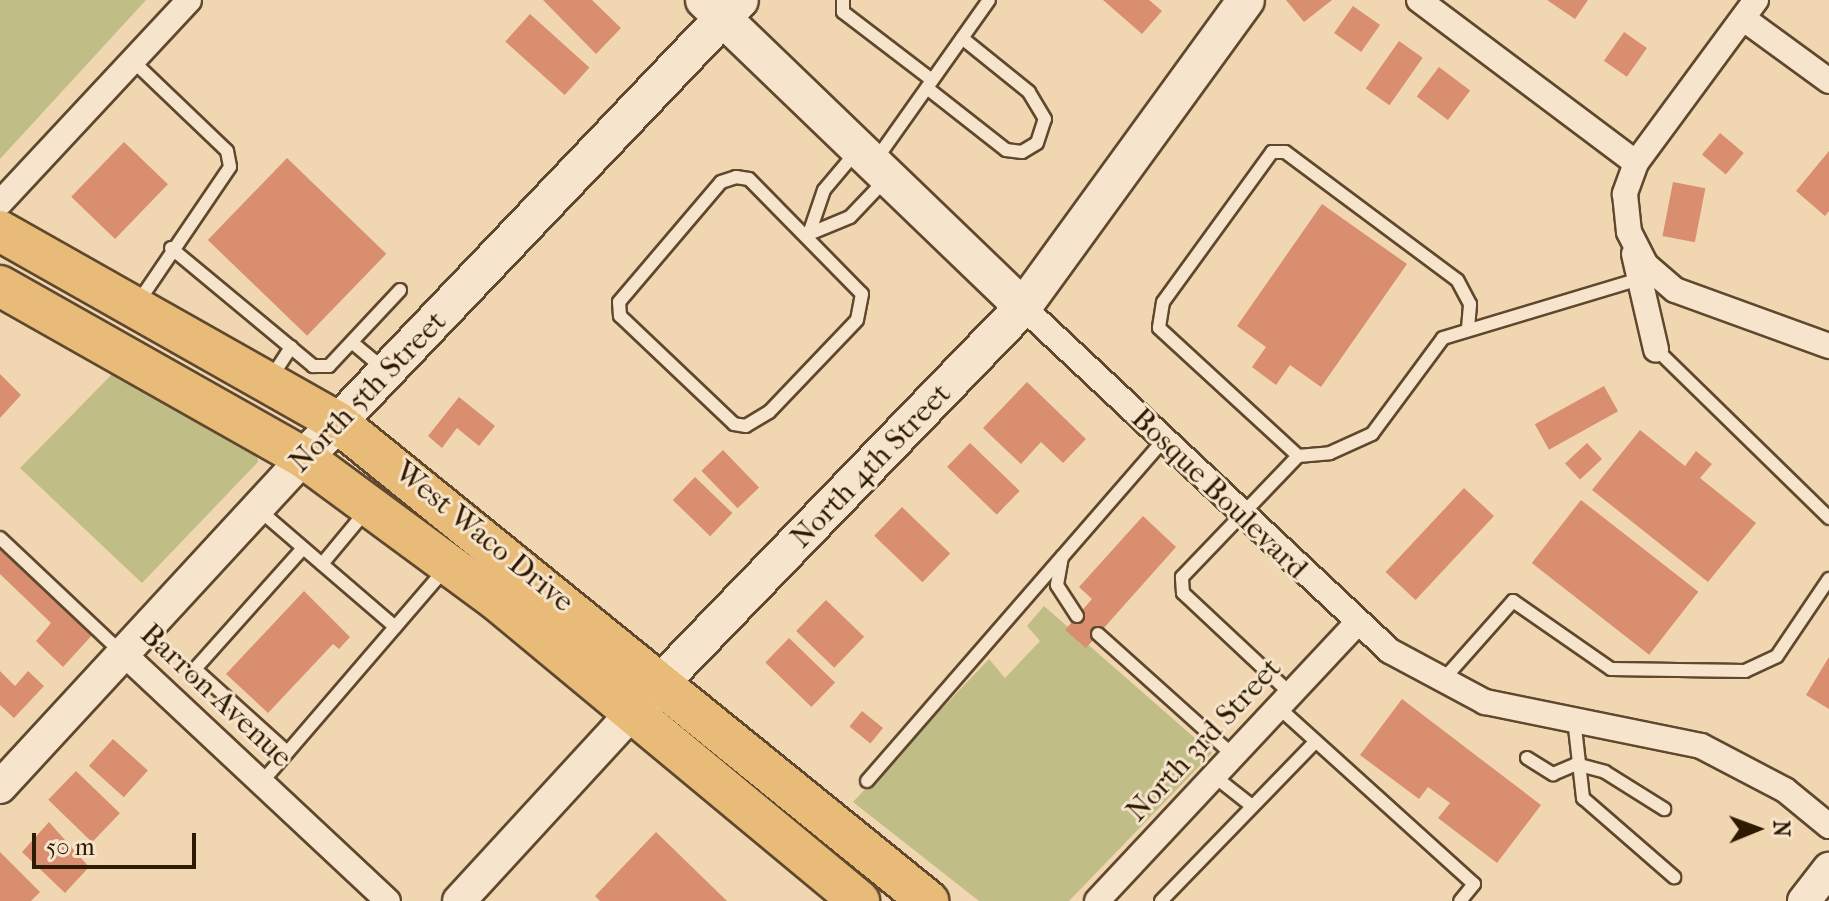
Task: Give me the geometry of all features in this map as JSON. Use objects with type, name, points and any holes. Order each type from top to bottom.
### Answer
[{"type":"main road","name":"North 4th Street","points":[[632,713],[1023,307],[1246,0]]},
{"type":"main road","name":"Bosque Boulevard","points":[[723,7],[873,164],[1023,307]]},
{"type":"main road","name":"North 5th Street","points":[[304,458],[723,7]]},
{"type":"main road","name":"West Waco Drive","points":[[0,231],[136,305],[337,422],[928,901]]},
{"type":"main road","name":"West Waco Drive","points":[[0,286],[304,458],[449,564],[859,901]]},
{"type":"street","points":[[0,203],[135,63],[189,0]]},
{"type":"street","points":[[1419,0],[1636,163]]},
{"type":"street","points":[[1656,349],[1629,232],[1625,194],[1636,163],[1750,10],[1829,81]]},
{"type":"street","points":[[1629,232],[1646,265],[1675,290],[1829,346]]},
{"type":"street","name":"Bosque Boulevard","points":[[1023,307],[1357,623],[1440,683],[1515,710],[1701,746],[1785,790],[1829,826]]},
{"type":"street","name":"North 5th Street","points":[[0,787],[304,458]]},
{"type":"street","name":"North 3rd Street","points":[[1109,897],[1233,755],[1357,623]]},
{"type":"street","name":"Barron Avenue","points":[[125,655],[388,901]]},
{"type":"street","name":"North 4th Street","points":[[459,901],[632,713]]},
{"type":"street","points":[[1804,901],[1829,869]]},
{"type":"lane","points":[[843,0],[843,12],[1006,150],[1022,152],[1037,143],[1045,119],[1029,92],[962,38]]},
{"type":"lane","points":[[809,234],[850,217],[873,164],[989,0]]},
{"type":"lane","points":[[135,63],[227,151],[230,167],[171,248],[136,305]]},
{"type":"lane","points":[[1298,456],[1159,328],[1163,302],[1272,152],[1285,152],[1457,280],[1470,304],[1468,328]]},
{"type":"lane","points":[[809,234],[824,190],[873,164]]},
{"type":"lane","points":[[749,179],[809,234],[856,281],[862,306],[757,422],[734,424],[620,316],[622,292],[721,182],[749,179]]},
{"type":"lane","points":[[171,248],[313,366],[329,366],[354,344],[400,290]]},
{"type":"lane","points":[[1460,901],[1474,884],[1313,744],[1285,701],[1183,593],[1182,577],[1298,456],[1330,453],[1372,434],[1443,338],[1468,328],[1530,317],[1640,279]]},
{"type":"lane","points":[[354,344],[387,371]]},
{"type":"lane","points":[[268,382],[291,347]]},
{"type":"lane","points":[[1656,349],[1829,518]]},
{"type":"lane","points":[[867,781],[1163,441]]},
{"type":"lane","points":[[322,564],[370,506]]},
{"type":"lane","points":[[258,509],[395,627]]},
{"type":"lane","name":"Barron Avenue","points":[[0,538],[125,655]]},
{"type":"lane","points":[[287,752],[195,669],[303,548]]},
{"type":"lane","points":[[1062,557],[1057,585],[1077,616]]},
{"type":"lane","points":[[261,783],[449,564]]},
{"type":"lane","points":[[1440,683],[1513,601],[1611,669],[1745,671],[1777,656],[1829,579]]},
{"type":"lane","points":[[1098,634],[1233,755]]},
{"type":"lane","points":[[1574,719],[1576,764],[1583,798],[1674,877]]},
{"type":"lane","points":[[1161,901],[1313,744]]},
{"type":"lane","points":[[1527,758],[1553,774],[1576,764],[1605,772],[1664,809]]},
{"type":"lane","points":[[1214,776],[1252,806]]},
{"type":"shaded area","points":[[0,0],[146,0],[0,159]]},
{"type":"shaded area","points":[[120,366],[256,447],[258,462],[142,583],[20,468]]},
{"type":"shaded area","points":[[1044,606],[1212,753],[1069,901],[979,901],[853,802],[989,659],[1005,678],[1040,641],[1027,626]]},
{"type":"building","points":[[543,0],[592,0],[621,28],[596,54]]},
{"type":"building","points":[[1103,0],[1149,0],[1162,11],[1142,34]]},
{"type":"building","points":[[1286,0],[1332,0],[1304,22]]},
{"type":"building","points":[[1547,0],[1588,0],[1575,19]]},
{"type":"building","points":[[1353,6],[1380,25],[1361,52],[1334,33]]},
{"type":"building","points":[[530,14],[589,68],[565,95],[505,41]]},
{"type":"building","points":[[1624,32],[1647,48],[1627,77],[1604,61]]},
{"type":"building","points":[[1399,41],[1423,58],[1389,105],[1366,89]]},
{"type":"building","points":[[1439,67],[1470,90],[1448,120],[1417,97]]},
{"type":"building","points":[[1720,133],[1744,153],[1726,174],[1702,154]]},
{"type":"building","points":[[124,142],[168,184],[115,239],[71,197]]},
{"type":"building","points":[[1829,151],[1829,211],[1825,216],[1796,191]]},
{"type":"building","points":[[287,158],[386,254],[307,336],[208,240]]},
{"type":"building","points":[[1673,182],[1705,188],[1695,242],[1663,236]]},
{"type":"building","points":[[1322,204],[1407,264],[1321,387],[1290,365],[1276,385],[1252,367],[1266,347],[1237,326]]},
{"type":"building","points":[[0,374],[21,395],[0,418]]},
{"type":"building","points":[[1027,382],[1086,439],[1063,463],[1041,442],[1021,464],[983,428]]},
{"type":"building","points":[[1604,386],[1618,411],[1549,450],[1535,424]]},
{"type":"building","points":[[459,397],[495,426],[479,446],[457,428],[442,448],[428,436]]},
{"type":"building","points":[[1640,430],[1685,466],[1696,451],[1712,464],[1700,478],[1756,523],[1708,582],[1592,490]]},
{"type":"building","points":[[970,443],[1020,491],[997,515],[947,467]]},
{"type":"building","points":[[1587,443],[1602,459],[1580,480],[1565,463]]},
{"type":"building","points":[[723,450],[759,487],[738,508],[701,471]]},
{"type":"building","points":[[695,477],[732,513],[710,536],[673,500]]},
{"type":"building","points":[[1464,488],[1494,516],[1416,600],[1386,572]]},
{"type":"building","points":[[1581,500],[1698,592],[1649,655],[1532,563]]},
{"type":"building","points":[[902,507],[950,554],[922,582],[874,536]]},
{"type":"building","points":[[1143,516],[1176,547],[1086,648],[1065,630],[1092,599],[1079,587]]},
{"type":"building","points":[[0,543],[94,633],[63,667],[36,641],[51,623],[0,574]]},
{"type":"building","points":[[304,591],[350,637],[339,649],[333,644],[268,713],[226,674]]},
{"type":"building","points":[[826,600],[864,637],[834,668],[796,631]]},
{"type":"building","points":[[789,638],[835,682],[811,707],[765,662]]},
{"type":"building","points":[[1829,657],[1829,709],[1806,695]]},
{"type":"building","points":[[0,671],[15,686],[28,671],[44,686],[14,718],[0,705]]},
{"type":"building","points":[[1402,699],[1541,805],[1497,863],[1438,818],[1450,803],[1428,787],[1419,799],[1360,755]]},
{"type":"building","points":[[862,711],[883,728],[870,744],[849,727]]},
{"type":"building","points":[[113,739],[148,770],[124,797],[89,766]]},
{"type":"building","points":[[76,771],[120,813],[92,842],[48,800]]},
{"type":"building","points":[[49,822],[89,867],[65,893],[22,852]]},
{"type":"building","points":[[656,832],[727,901],[600,901],[595,896]]},
{"type":"building","points":[[0,852],[40,892],[31,901],[0,901]]}]
